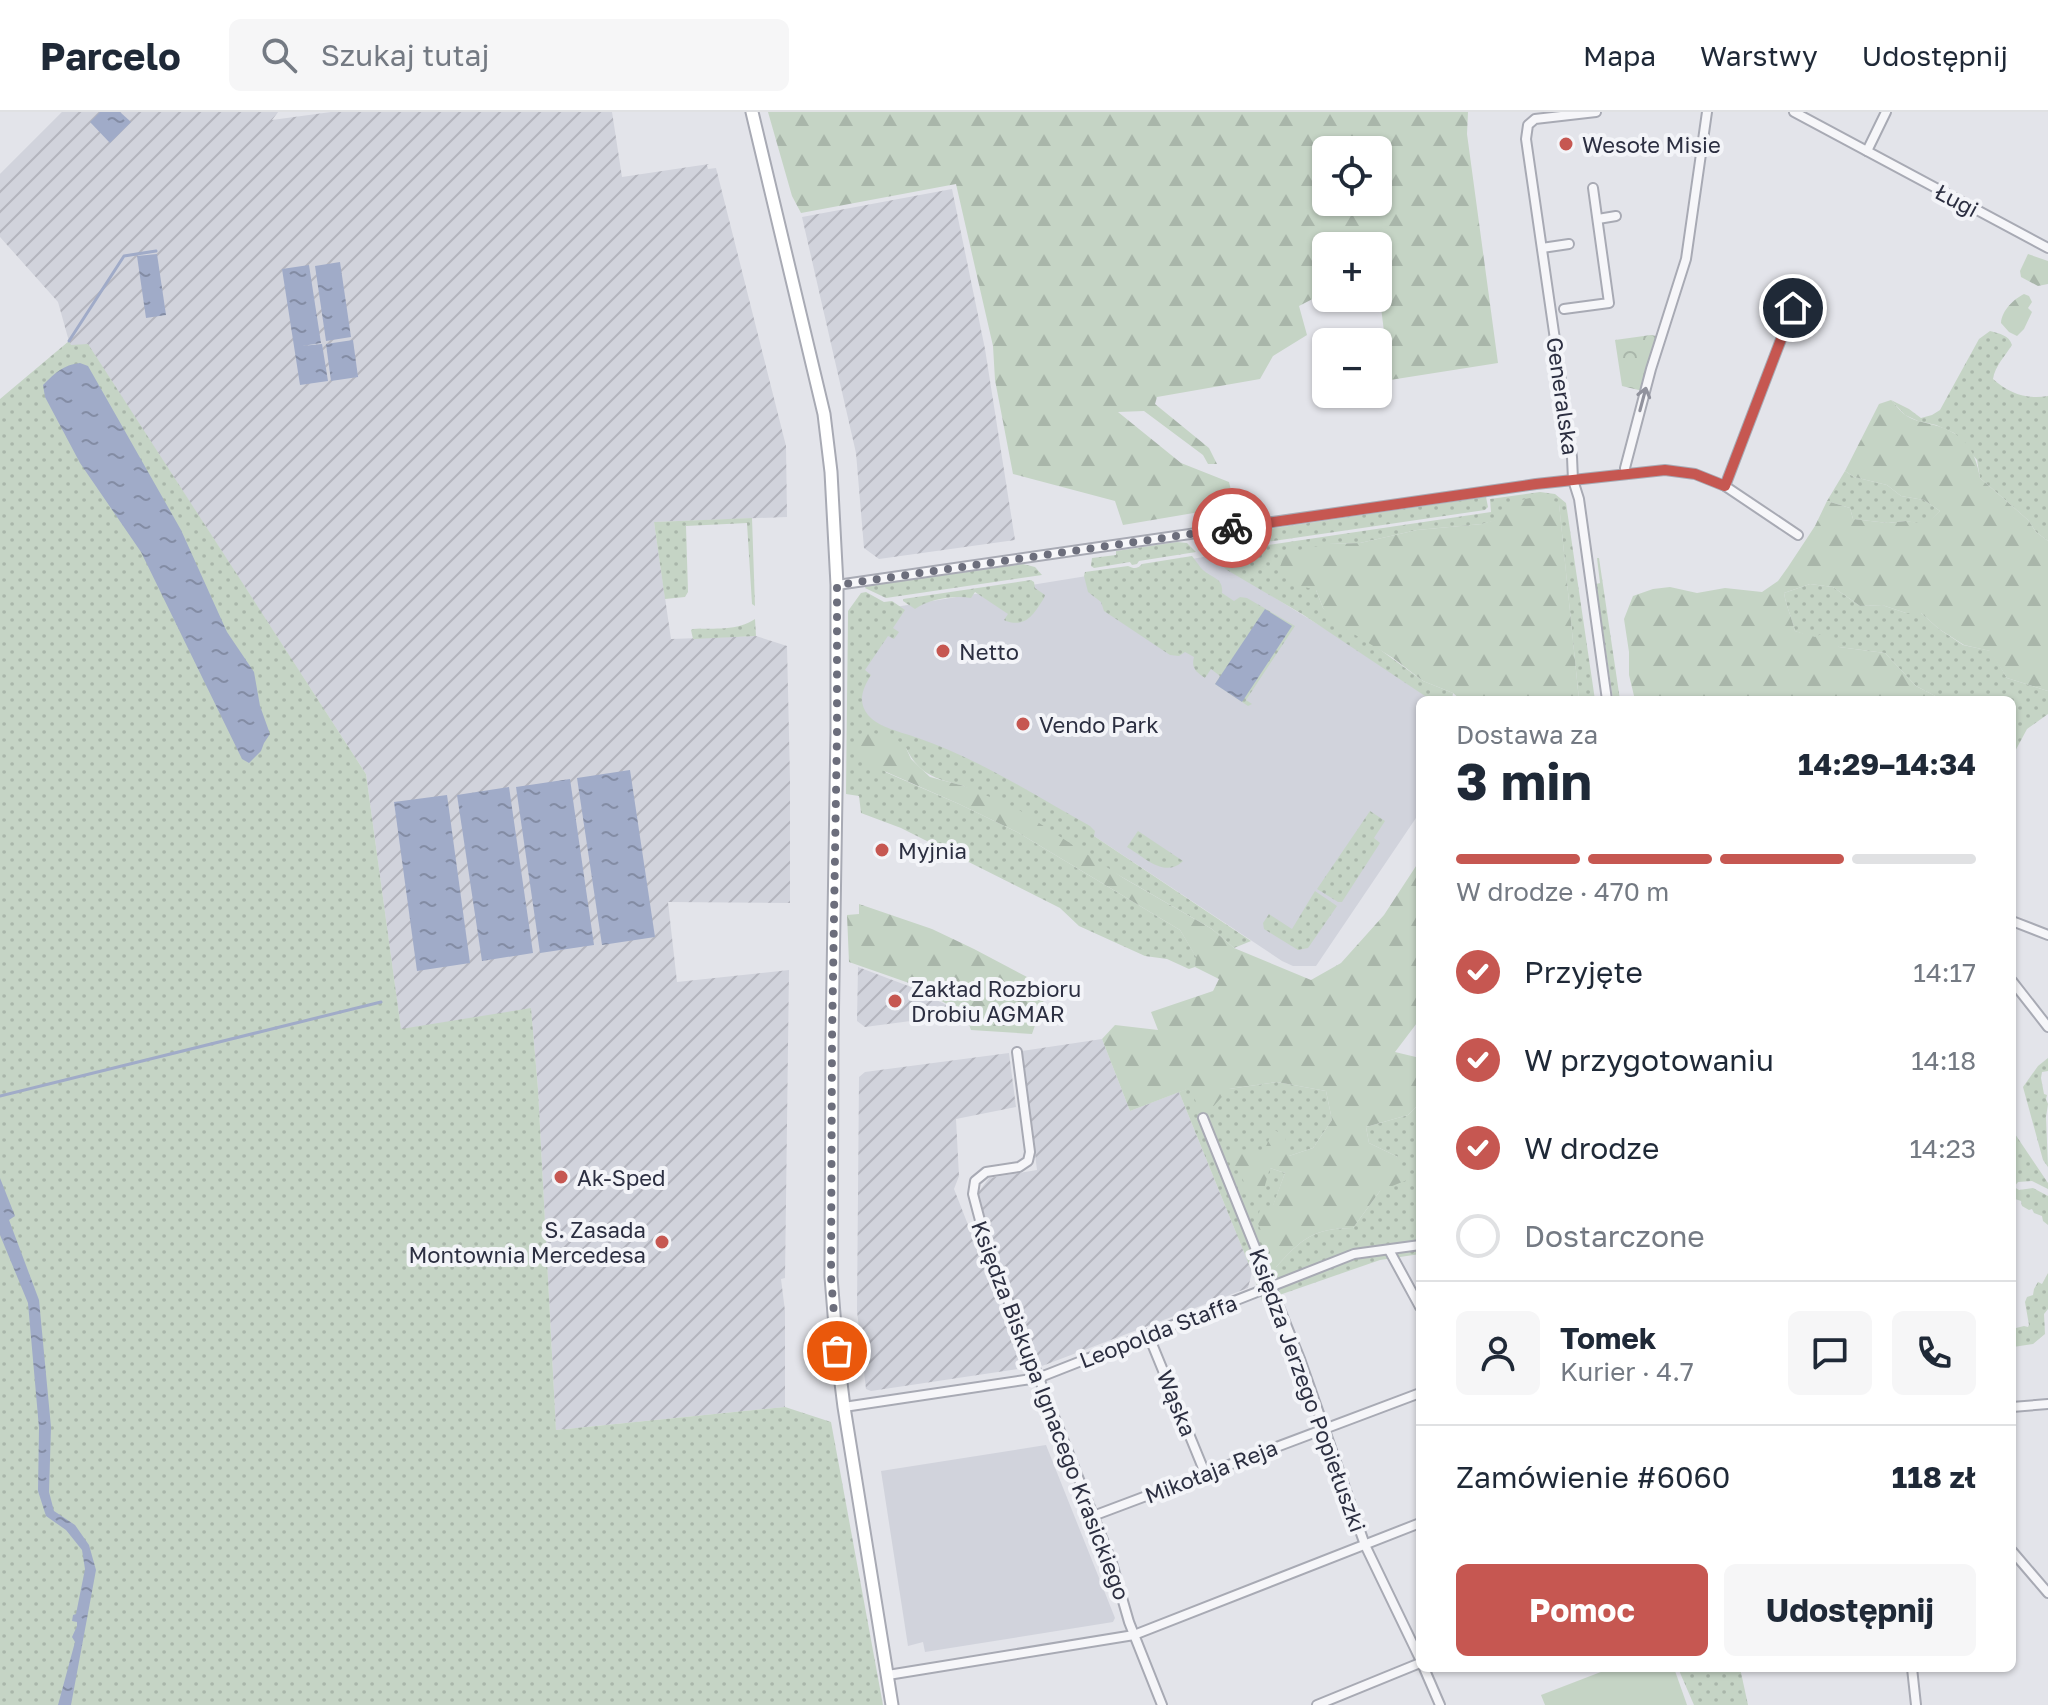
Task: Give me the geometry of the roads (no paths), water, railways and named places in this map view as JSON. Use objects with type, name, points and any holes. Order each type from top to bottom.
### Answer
[{"type":"street","points":[[752,112],[824,414],[831,472],[837,585],[831,1277],[844,1407],[892,1705]]},
{"type":"street","name":"Generalska","points":[[1596,112],[1535,119],[1528,125],[1526,139],[1606,696]]},
{"type":"street","points":[[1626,474],[1651,369],[1686,259],[1707,112]]},
{"type":"street","name":"Ługi","points":[[1794,112],[2048,248]]},
{"type":"street","points":[[1867,151],[1886,112]]},
{"type":"street","points":[[1564,309],[1609,303],[1593,188]]},
{"type":"street","points":[[1598,219],[1616,216]]},
{"type":"street","points":[[1542,248],[1569,244]]},
{"type":"street","points":[[1725,486],[1793,308]]},
{"type":"street","points":[[837,585],[1503,489],[1665,470],[1695,474],[1725,486],[1798,535]]},
{"type":"street","points":[[2016,923],[2048,935]]},
{"type":"street","points":[[2016,986],[2048,1027]]},
{"type":"street","name":"Księdza Biskupa Ignacego Krasickiego","points":[[1017,1052],[1030,1152],[1028,1161],[1019,1167],[986,1172],[975,1181],[973,1194],[987,1247],[1112,1563],[1134,1635],[1162,1705]]},
{"type":"street","name":"Księdza Jerzego Popiełuszki","points":[[1203,1118],[1300,1359],[1365,1545],[1416,1653]]},
{"type":"street","name":"Leopolda Staffa","points":[[844,1407],[1038,1378],[1354,1254],[1416,1246]]},
{"type":"street","points":[[1389,1250],[1416,1300]]},
{"type":"street","name":"Wąska","points":[[1148,1334],[1205,1473]]},
{"type":"street","name":"Mikołaja Reja","points":[[1093,1516],[1416,1394]]},
{"type":"street","points":[[2016,1407],[2048,1404]]},
{"type":"street","points":[[888,1675],[1134,1635],[1416,1525]]},
{"type":"street","points":[[2016,1556],[2048,1593]]},
{"type":"street","points":[[1317,1705],[1416,1663]]},
{"type":"street","points":[[1426,1672],[1440,1705]]},
{"type":"street","points":[[1912,1672],[1916,1705]]},
{"type":"water","points":[[100,112],[120,112],[131,122],[110,143],[90,122]]},
{"type":"water","points":[[157,254],[166,315],[146,318],[137,256]]},
{"type":"water","points":[[340,262],[351,337],[326,341],[315,266]]},
{"type":"water","points":[[309,265],[321,343],[302,346],[322,344],[328,381],[300,385],[282,269]]},
{"type":"water","points":[[353,340],[358,377],[331,381],[326,344]]},
{"type":"water","points":[[80,363],[88,366],[181,530],[227,632],[254,672],[260,706],[270,734],[261,751],[249,763],[242,759],[141,552],[80,463],[45,397],[43,385],[55,373]]},
{"type":"water","points":[[1265,609],[1292,626],[1242,702],[1215,684]]},
{"type":"water","points":[[630,770],[655,937],[602,945],[577,778]]},
{"type":"water","points":[[570,779],[594,945],[540,953],[516,787]]},
{"type":"water","points":[[509,787],[533,953],[482,961],[457,795]]},
{"type":"water","points":[[447,795],[470,963],[417,971],[394,802]]},
{"type":"water","points":[[0,1178],[15,1216],[9,1220],[39,1300],[51,1427],[49,1492],[54,1511],[75,1525],[89,1545],[96,1570],[71,1705],[58,1705],[75,1642],[72,1637],[77,1622],[72,1621],[85,1569],[82,1550],[66,1530],[46,1516],[38,1491],[39,1428],[28,1303],[0,1235]]},
{"type":"waterway","points":[[69,341],[124,256],[156,251]]},
{"type":"waterway","points":[[0,1096],[381,1002]]},
{"type":"place","name":"Wesołe Misie","points":[[1566,144]]},
{"type":"place","name":"Netto","points":[[943,651]]},
{"type":"place","name":"Vendo Park","points":[[1023,724]]},
{"type":"place","name":"Myjnia","points":[[882,850]]},
{"type":"place","name":"Zakład Rozbioru Drobiu AGMAR","points":[[895,1001]]},
{"type":"place","name":"Ak-Sped","points":[[561,1177]]},
{"type":"place","name":"S. Zasada Montownia Mercedesa","points":[[662,1242]]}]
